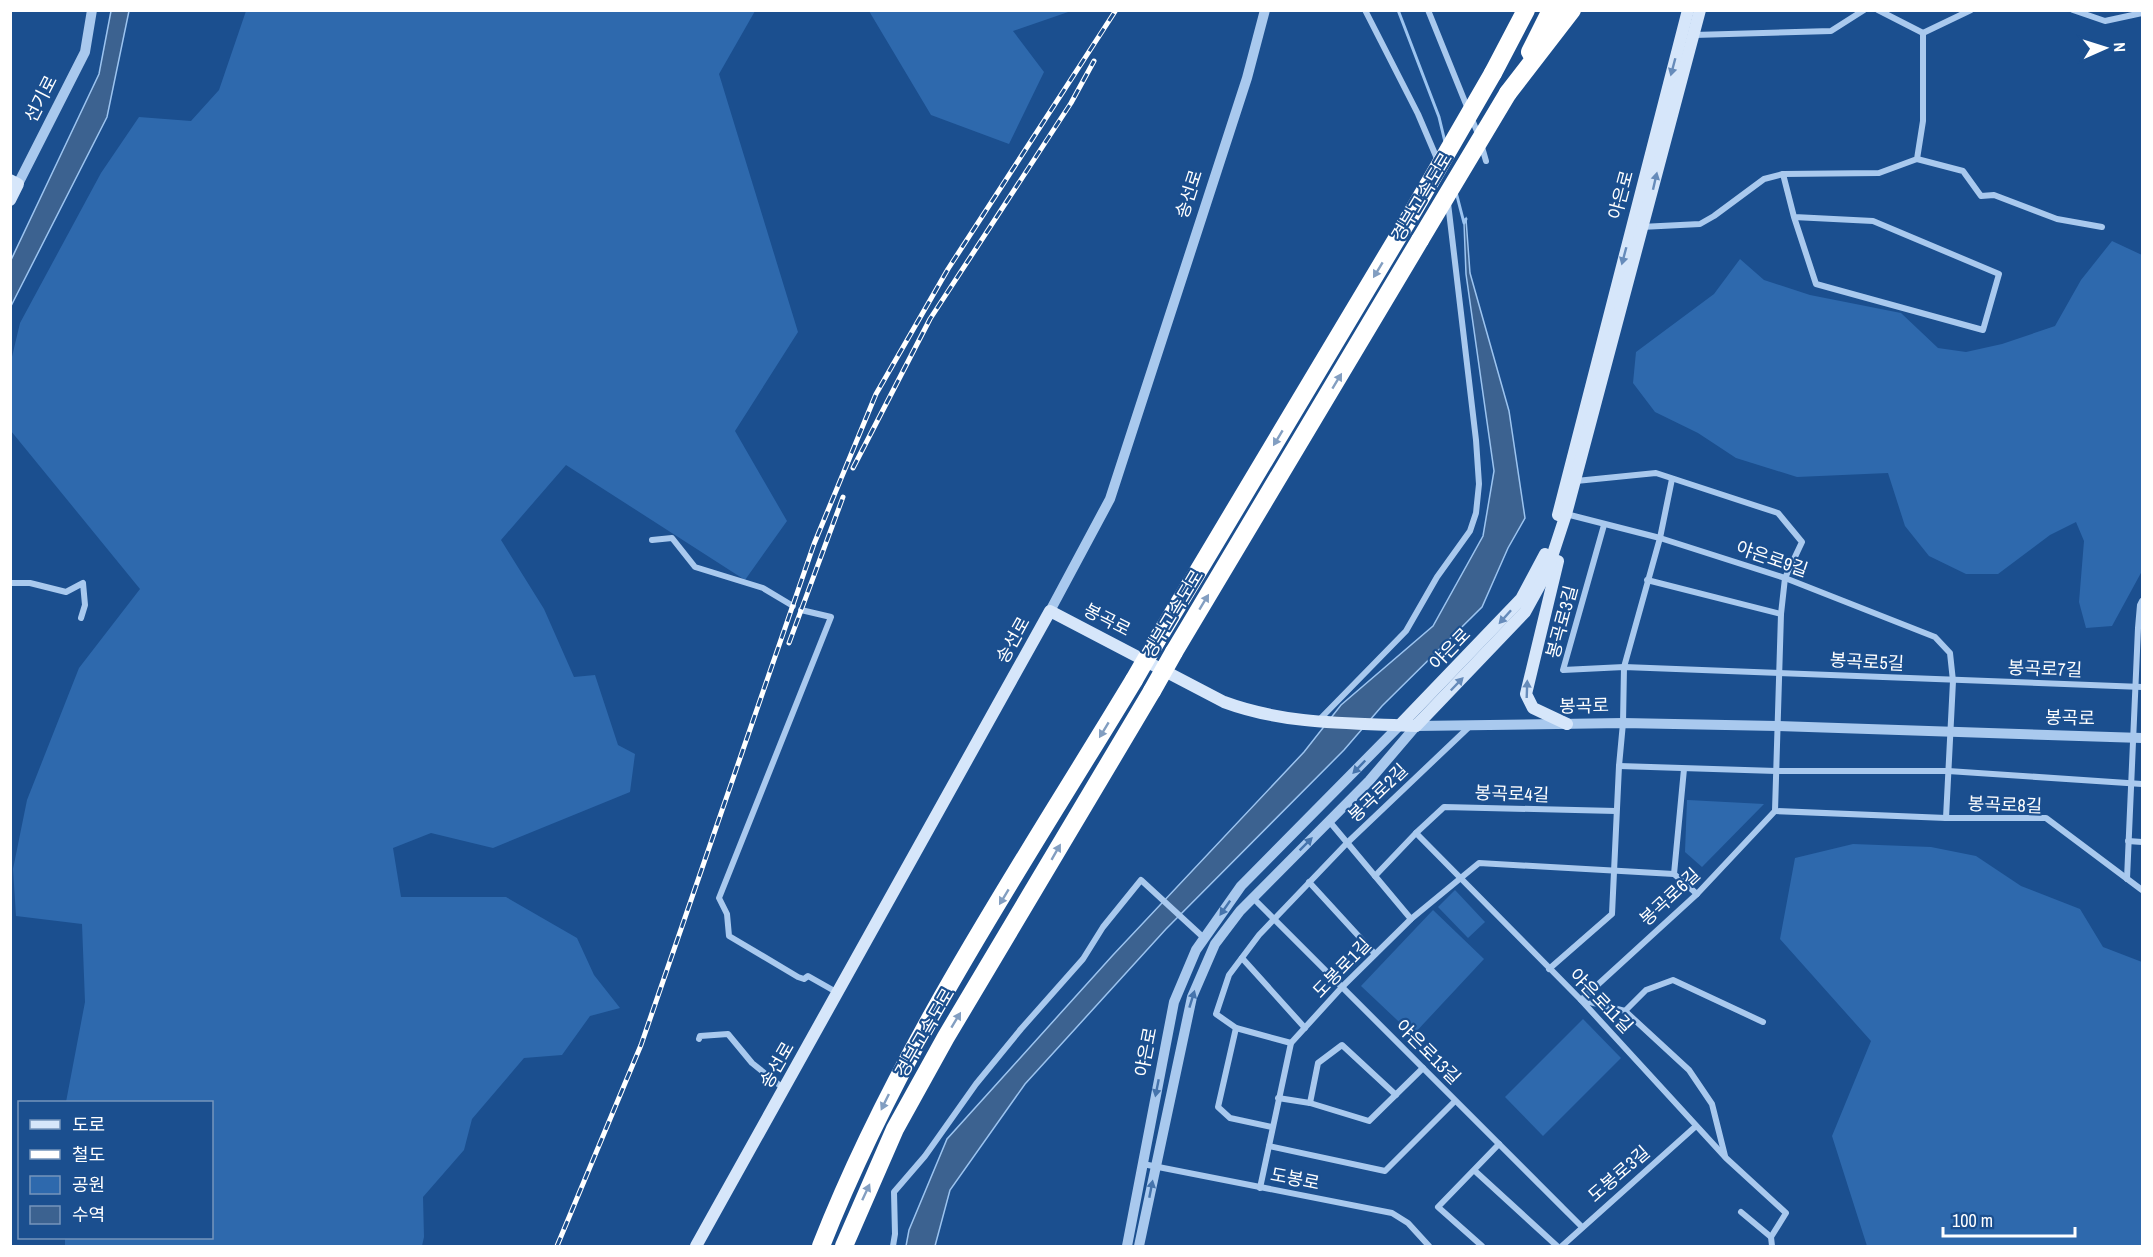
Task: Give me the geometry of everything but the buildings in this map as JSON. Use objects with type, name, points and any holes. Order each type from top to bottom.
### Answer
[{"type":"highway","points":[[1493,73],[1516,10]]},
{"type":"highway","name":"경부고속도로","points":[[821,1246],[845,1185],[900,1071],[1408,220],[1493,73],[1526,10]]},
{"type":"highway","name":"경부고속도로","points":[[844,1246],[896,1129],[946,1037],[1508,93],[1551,10]]},
{"type":"highway","points":[[1508,93],[1572,10]]},
{"type":"main road","name":"야은로","points":[[1400,725],[1521,599],[1541,565],[1554,528],[1688,10]]},
{"type":"main road","name":"야은로","points":[[1416,726],[1525,612],[1547,572],[1576,481],[1700,10]]},
{"type":"main road","name":"선기로","points":[[10,200],[14,182]]},
{"type":"main road","points":[[1566,514],[1526,694],[1533,708],[1567,724]]},
{"type":"main road","name":"봉곡로","points":[[1050,611],[1224,702],[1271,717],[1416,726]]},
{"type":"main road","name":"송선로","points":[[696,1246],[1050,611]]},
{"type":"street","name":"선기로","points":[[14,182],[85,52],[92,10]]},
{"type":"street","name":"송선로","points":[[1050,611],[1110,499],[1247,78],[1265,10]]},
{"type":"street","points":[[1365,10],[1418,114],[1443,174]]},
{"type":"street","points":[[1428,10],[1473,119],[1486,161]]},
{"type":"street","points":[[1694,35],[1831,31],[1864,10]]},
{"type":"street","points":[[1878,10],[1923,33]]},
{"type":"street","points":[[1923,33],[1971,10]]},
{"type":"street","points":[[2073,10],[2105,21],[2142,14]]},
{"type":"street","points":[[1917,159],[1923,121],[1923,33]]},
{"type":"street","points":[[1631,227],[1700,224],[1764,179],[1783,174],[1879,173],[1917,159],[1963,171],[1981,196],[1994,195],[2057,219],[2102,227]]},
{"type":"street","points":[[1783,174],[1794,217],[1816,284],[1983,330],[1999,274],[1873,221],[1794,217]]},
{"type":"street","points":[[1318,721],[1406,631],[1437,577],[1470,531],[1476,513],[1479,484],[1476,440],[1452,220],[1445,185]]},
{"type":"street","points":[[1576,481],[1656,473],[1778,513],[1802,542],[1785,578],[1781,614],[1775,811],[1946,818]]},
{"type":"street","points":[[1549,969],[1612,914],[1624,667],[1660,538],[1672,479]]},
{"type":"street","name":"야은로9길","points":[[1566,514],[1660,538],[1785,578],[1935,637],[1946,647],[1951,660],[1953,681]]},
{"type":"street","name":"봉곡로3길","points":[[1604,525],[1563,670],[1624,667],[1780,673]]},
{"type":"street","points":[[652,540],[672,538],[695,567],[737,582],[763,588],[793,606]]},
{"type":"street","points":[[1647,580],[1781,614]]},
{"type":"street","points":[[10,583],[30,584],[66,592],[83,583],[85,605],[81,618]]},
{"type":"street","points":[[2127,879],[2131,784],[2138,738],[2140,605],[2142,601]]},
{"type":"street","points":[[801,610],[831,617],[719,898],[727,914],[729,936],[798,977],[804,979],[808,976],[838,993]]},
{"type":"street","name":"봉곡로5길","points":[[1780,673],[1953,681]]},
{"type":"street","points":[[1950,733],[1953,681]]},
{"type":"street","name":"봉곡로7길","points":[[1953,681],[2139,687]]},
{"type":"street","name":"봉곡로","points":[[1416,726],[1623,723],[2138,738]]},
{"type":"street","name":"야은로","points":[[1127,1246],[1174,1002],[1196,950],[1241,886],[1400,725]]},
{"type":"street","name":"야은로","points":[[1139,1246],[1192,997],[1215,944],[1253,898],[1329,821],[1416,726]]},
{"type":"street","name":"봉곡로2길","points":[[1236,1028],[1216,1014],[1229,975],[1242,958],[1274,918],[1347,843],[1470,726]]},
{"type":"street","name":"봉곡로8길","points":[[1950,733],[1946,818],[2046,818],[2142,890]]},
{"type":"street","points":[[1618,766],[1776,771],[1948,771]]},
{"type":"street","points":[[1674,874],[1684,769]]},
{"type":"street","name":"봉곡로8길","points":[[1948,771],[2142,784]]},
{"type":"street","name":"봉곡로4길","points":[[1416,833],[1444,807],[1616,812]]},
{"type":"street","name":"봉곡로6길","points":[[1581,1000],[1697,894],[1775,811]]},
{"type":"street","points":[[1329,821],[1411,919]]},
{"type":"street","points":[[1375,876],[1416,833]]},
{"type":"street","name":"야은로11길","points":[[1416,833],[1581,1000],[1725,1158],[1786,1213],[1771,1237]]},
{"type":"street","points":[[2128,842],[2142,842]]},
{"type":"street","points":[[1458,878],[1479,863],[1674,874],[1697,894]]},
{"type":"street","name":"도봉로1길","points":[[1260,1188],[1291,1043],[1375,954],[1458,878]]},
{"type":"street","points":[[893,1246],[896,1234],[894,1192],[926,1156],[976,1084],[1083,958],[1103,927],[1141,880],[1204,938]]},
{"type":"street","points":[[1309,882],[1375,954]]},
{"type":"street","name":"야은로13길","points":[[1253,898],[1582,1227]]},
{"type":"street","points":[[1242,958],[1305,1028]]},
{"type":"street","points":[[1625,1011],[1646,990],[1673,980],[1763,1022]]},
{"type":"street","points":[[1581,1000],[1625,1011],[1695,1078],[1712,1104],[1725,1158]]},
{"type":"street","points":[[1272,1127],[1230,1118],[1218,1107],[1236,1028],[1291,1043]]},
{"type":"street","points":[[699,1039],[700,1036],[728,1034],[752,1063],[784,1089]]},
{"type":"street","points":[[1310,1103],[1318,1063],[1342,1046],[1396,1095]]},
{"type":"street","points":[[1278,1098],[1310,1103],[1369,1121],[1423,1068]]},
{"type":"street","points":[[1269,1146],[1385,1171],[1455,1101]]},
{"type":"street","name":"도봉로3길","points":[[1562,1246],[1696,1126]]},
{"type":"street","points":[[1482,1246],[1438,1207],[1499,1144]]},
{"type":"street","name":"도봉로","points":[[1143,1164],[1392,1213],[1408,1223],[1430,1246]]},
{"type":"street","points":[[1475,1171],[1557,1246]]},
{"type":"street","points":[[1741,1212],[1771,1237],[1772,1246]]},
{"type":"green space","points":[[246,11],[755,11],[719,74],[798,332],[735,431],[787,521],[745,580],[566,465],[501,540],[544,609],[574,677],[595,675],[618,745],[635,754],[630,792],[493,848],[431,833],[393,848],[401,897],[506,897],[577,938],[594,975],[620,1008],[590,1016],[562,1055],[524,1058],[472,1119],[464,1150],[423,1197],[424,1237],[422,1246],[65,1246],[65,1239],[213,1239],[213,1101],[66,1101],[85,1002],[82,924],[16,916],[13,869],[27,800],[79,668],[140,589],[11,431],[11,361],[20,323],[101,173],[139,117],[191,121],[219,90]]},
{"type":"green space","points":[[869,11],[1071,11],[1013,31],[1044,72],[1009,144],[931,115]]},
{"type":"green space","points":[[2112,241],[2142,255],[2142,571],[2112,626],[2086,628],[2079,602],[2084,541],[2076,522],[2050,535],[1998,574],[1966,574],[1929,556],[1905,526],[1888,473],[1797,477],[1736,458],[1698,433],[1655,412],[1633,383],[1636,352],[1714,294],[1740,259],[1764,280],[1810,295],[1901,313],[1938,348],[1966,352],[2002,344],[2055,326],[2081,280]]},
{"type":"green space","points":[[1687,800],[1764,804],[1702,867],[1685,852]]},
{"type":"green space","points":[[1853,844],[1931,847],[1976,856],[2021,886],[2080,909],[2103,947],[2142,962],[2142,1246],[1867,1246],[1832,1136],[1871,1041],[1780,939],[1795,858]]},
{"type":"green space","points":[[1455,890],[1485,922],[1468,938],[1438,907]]},
{"type":"green space","points":[[1433,910],[1484,959],[1413,1035],[1361,986]]},
{"type":"green space","points":[[1583,1019],[1621,1058],[1543,1136],[1505,1097]]},
{"type":"water","points":[[111,11],[129,11],[107,117],[11,306],[11,260],[99,74]]},
{"type":"water","points":[[1466,219],[1470,273],[1509,411],[1525,518],[1508,548],[1482,607],[1382,706],[1344,750],[1166,929],[1025,1084],[950,1190],[935,1246],[906,1246],[909,1230],[947,1139],[1113,955],[1304,752],[1341,705],[1433,626],[1483,536],[1494,471],[1466,274],[1464,223]]},
{"type":"waterway","points":[[1398,10],[1439,117],[1445,142]]},
{"type":"waterway","points":[[1456,192],[1464,223],[1466,219]]},
{"type":"railway","points":[[557,1246],[641,1045],[814,544],[876,394],[948,269],[1116,10]]},
{"type":"railway","points":[[853,468],[930,319],[1071,103],[1094,61]]},
{"type":"railway","points":[[789,643],[843,497]]}]
